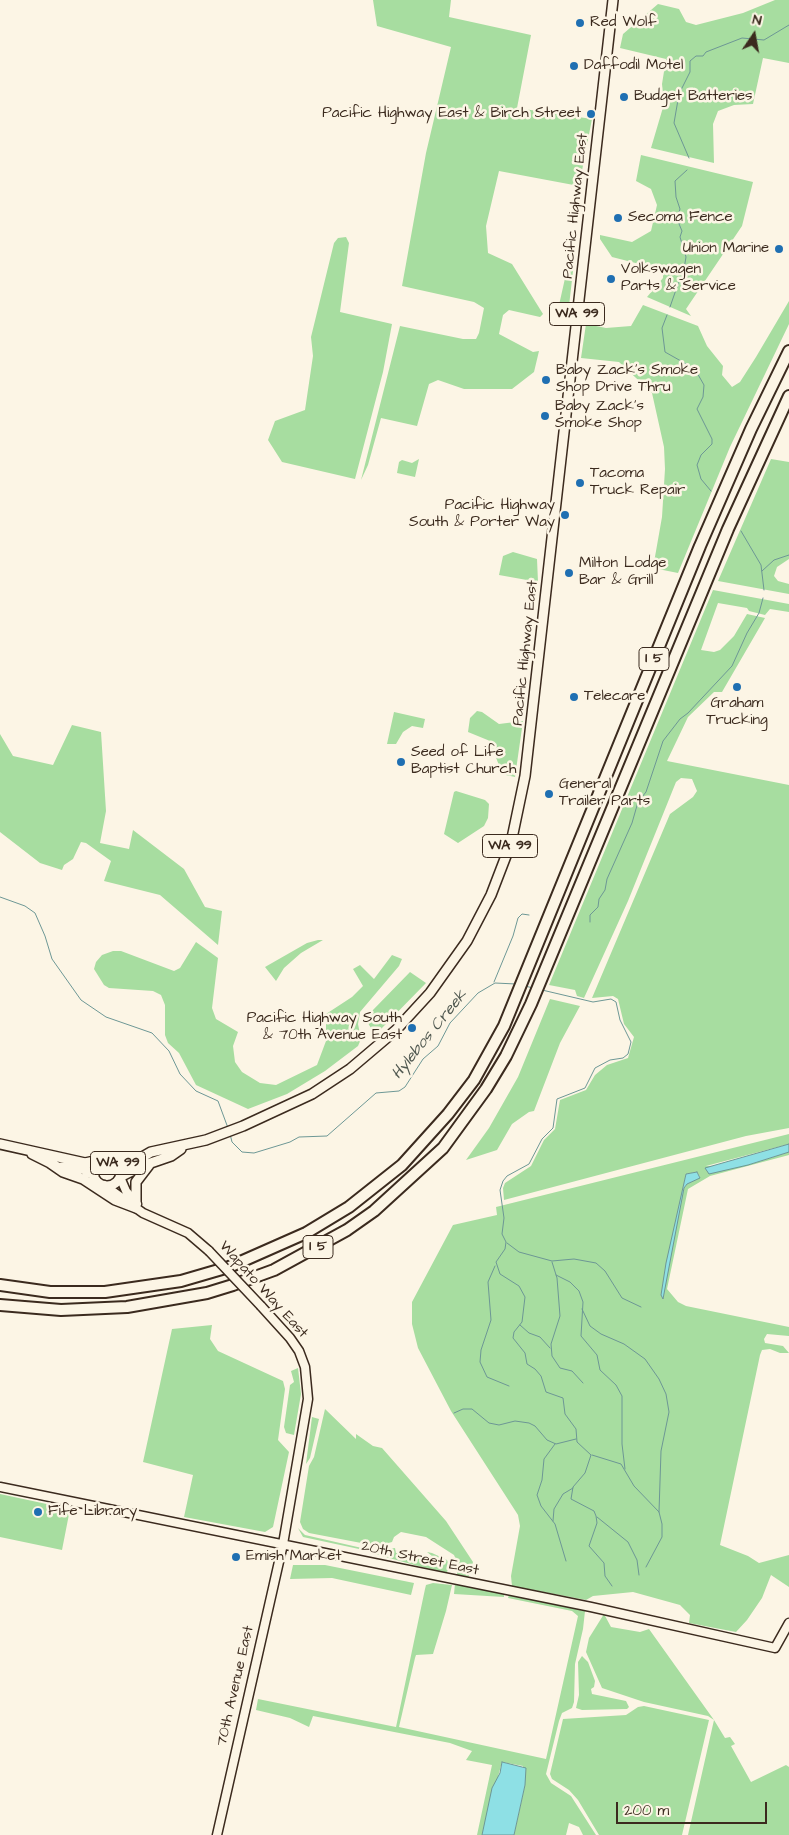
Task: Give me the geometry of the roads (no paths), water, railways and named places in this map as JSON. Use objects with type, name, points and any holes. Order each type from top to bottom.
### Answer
[{"type":"highway","name":"I 5","points":[[0,1285],[50,1292],[78,1292],[156,1286],[229,1267],[306,1233],[375,1188],[422,1143],[474,1080],[514,1002],[700,546],[750,428],[789,351]]},
{"type":"highway","name":"I 5","points":[[0,1305],[36,1309],[94,1310],[158,1302],[234,1285],[274,1270],[306,1254],[374,1211],[443,1148],[486,1088],[506,1056],[531,1004],[728,529],[789,396]]},
{"type":"main road","name":"Pacific Highway East","points":[[116,1161],[131,1163],[152,1152],[182,1147],[242,1126],[298,1101],[350,1069],[396,1030],[419,1006],[467,941],[491,895],[511,843],[526,776],[613,0]]},
{"type":"main road","name":"WA 99","points":[[0,1144],[85,1162],[108,1158],[116,1161],[121,1169],[120,1177],[112,1185],[104,1185],[96,1180],[94,1168],[99,1160]]},
{"type":"main road","name":"Pacific Highway East","points":[[120,1177],[171,1156],[182,1147]]},
{"type":"main road","name":"WA 99","points":[[27,1151],[50,1163],[64,1168],[83,1170],[94,1175]]},
{"type":"main road","points":[[137,1207],[136,1180],[156,1162]]},
{"type":"main road","points":[[50,1163],[63,1172],[83,1179],[115,1200],[137,1207]]},
{"type":"main road","points":[[120,1177],[126,1191],[137,1207]]},
{"type":"main road","name":"Wapato Way East","points":[[104,1185],[137,1207],[183,1230],[209,1250],[294,1344],[302,1358],[308,1383],[306,1413],[283,1544]]},
{"type":"main road","name":"20th Street East","points":[[0,1487],[622,1614],[775,1648],[789,1623]]},
{"type":"main road","name":"70th Avenue East","points":[[217,1835],[283,1544]]},
{"type":"water","points":[[789,1144],[789,1152],[748,1165],[709,1174],[705,1168]]},
{"type":"water","points":[[697,1172],[700,1178],[687,1184],[684,1188],[663,1299],[661,1295],[666,1263],[686,1174]]},
{"type":"water","points":[[502,1762],[526,1768],[525,1785],[514,1835],[482,1835],[492,1788],[500,1773]]},
{"type":"waterway","points":[[689,158],[674,123],[679,94],[690,72],[690,61],[696,56],[703,56],[706,52],[742,38],[764,40],[789,25]]},
{"type":"waterway","points":[[670,307],[683,275],[686,257],[680,237],[682,231],[677,219],[680,209],[676,197],[675,181],[687,170]]},
{"type":"waterway","points":[[667,315],[662,328],[665,352],[696,371],[704,385],[703,397],[697,409],[712,439],[712,444],[701,455],[697,465],[701,479],[711,491]]},
{"type":"waterway","points":[[741,531],[761,565],[764,590]]},
{"type":"waterway","name":"Hylebos Creek","points":[[762,571],[774,560],[789,555]]},
{"type":"waterway","points":[[590,922],[590,915],[598,907],[599,899],[605,890],[607,879],[632,823],[638,802],[646,792],[663,741],[680,719],[688,713],[732,666],[747,633],[759,613],[763,598]]},
{"type":"waterway","name":"Hylebos Creek","points":[[0,897],[25,906],[35,913],[52,959],[81,1000],[106,1017],[152,1033],[169,1051],[180,1074],[196,1091],[218,1101],[228,1128]]},
{"type":"waterway","points":[[494,982],[513,936],[518,918],[522,914],[529,915]]},
{"type":"waterway","name":"Hylebos Creek","points":[[230,1134],[232,1142],[242,1152],[254,1153],[290,1142],[299,1137],[327,1136],[376,1093],[399,1091],[405,1087],[423,1059],[438,1046],[450,1023],[478,993],[495,983],[516,984]]},
{"type":"waterway","name":"Hylebos Creek","points":[[525,986],[533,988]]},
{"type":"waterway","name":"Hylebos Creek","points":[[542,990],[593,1002],[611,999],[616,1002],[620,1020],[631,1042],[628,1054],[623,1058],[610,1060],[595,1068],[585,1088],[557,1099],[553,1128],[542,1139],[529,1164],[507,1176],[503,1181],[500,1190],[504,1218],[502,1234],[506,1242],[505,1249],[496,1262],[500,1274],[519,1286],[525,1297],[522,1322],[514,1332],[513,1338],[525,1353],[527,1364],[541,1376],[546,1392],[563,1398],[565,1414],[576,1429],[577,1442],[591,1455],[585,1473],[573,1487],[571,1499],[594,1511],[597,1523],[589,1546],[604,1563],[605,1576],[612,1586]]},
{"type":"waterway","points":[[507,1243],[519,1252],[552,1261],[574,1259],[596,1263],[605,1271],[622,1298],[641,1307]]},
{"type":"waterway","points":[[552,1262],[557,1278],[560,1316],[551,1344],[552,1356],[560,1368],[572,1371],[583,1383]]},
{"type":"waterway","points":[[495,1266],[488,1282],[491,1320],[481,1350],[480,1362],[487,1377],[509,1386]]},
{"type":"waterway","points":[[556,1275],[570,1282],[579,1291],[583,1302],[581,1336],[597,1355],[600,1370],[616,1385],[622,1396],[622,1444],[625,1469]]},
{"type":"waterway","points":[[582,1309],[590,1326],[601,1334],[624,1344],[645,1359],[659,1379],[666,1394],[669,1412],[661,1451],[659,1512]]},
{"type":"waterway","points":[[520,1325],[529,1333],[540,1337],[550,1348]]},
{"type":"waterway","points":[[454,1413],[463,1409],[472,1409],[489,1423],[499,1425],[515,1421],[529,1423],[535,1426],[547,1440],[556,1444],[576,1439]]},
{"type":"waterway","points":[[555,1444],[544,1459],[542,1480],[537,1495],[541,1506],[555,1524],[566,1561]]},
{"type":"waterway","points":[[592,1455],[621,1464],[634,1486],[659,1512],[662,1524],[662,1537],[646,1567]]},
{"type":"waterway","points":[[553,1521],[554,1509],[563,1494],[573,1488]]},
{"type":"waterway","points":[[597,1517],[628,1542],[637,1560],[639,1575]]},
{"type":"place","name":"Red Wolf","points":[[580,23]]},
{"type":"place","name":"Daffodil Motel","points":[[574,66]]},
{"type":"place","name":"Budget Batteries","points":[[624,97]]},
{"type":"place","name":"Pacific Highway East & Birch Street","points":[[591,114]]},
{"type":"place","name":"Secoma Fence","points":[[618,218]]},
{"type":"place","name":"Union Marine","points":[[779,249]]},
{"type":"place","name":"Volkswagen Parts & Service","points":[[611,279]]},
{"type":"place","name":"Baby Zack's Smoke Shop Drive Thru","points":[[546,380]]},
{"type":"place","name":"Baby Zack's Smoke Shop","points":[[545,416]]},
{"type":"place","name":"Tacoma Truck Repair","points":[[580,483]]},
{"type":"place","name":"Pacific Highway South & Porter Way","points":[[565,515]]},
{"type":"place","name":"Milton Lodge Bar & Grill","points":[[569,573]]},
{"type":"place","name":"Graham Trucking","points":[[737,687]]},
{"type":"place","name":"Telecare","points":[[574,697]]},
{"type":"place","name":"Seed of Life Baptist Church","points":[[401,762]]},
{"type":"place","name":"General Trailer Parts","points":[[549,794]]},
{"type":"place","name":"Pacific Highway South & 70th Avenue East","points":[[412,1028]]},
{"type":"place","name":"Fife Library","points":[[38,1512]]},
{"type":"place","name":"Emish Market","points":[[236,1557]]}]
